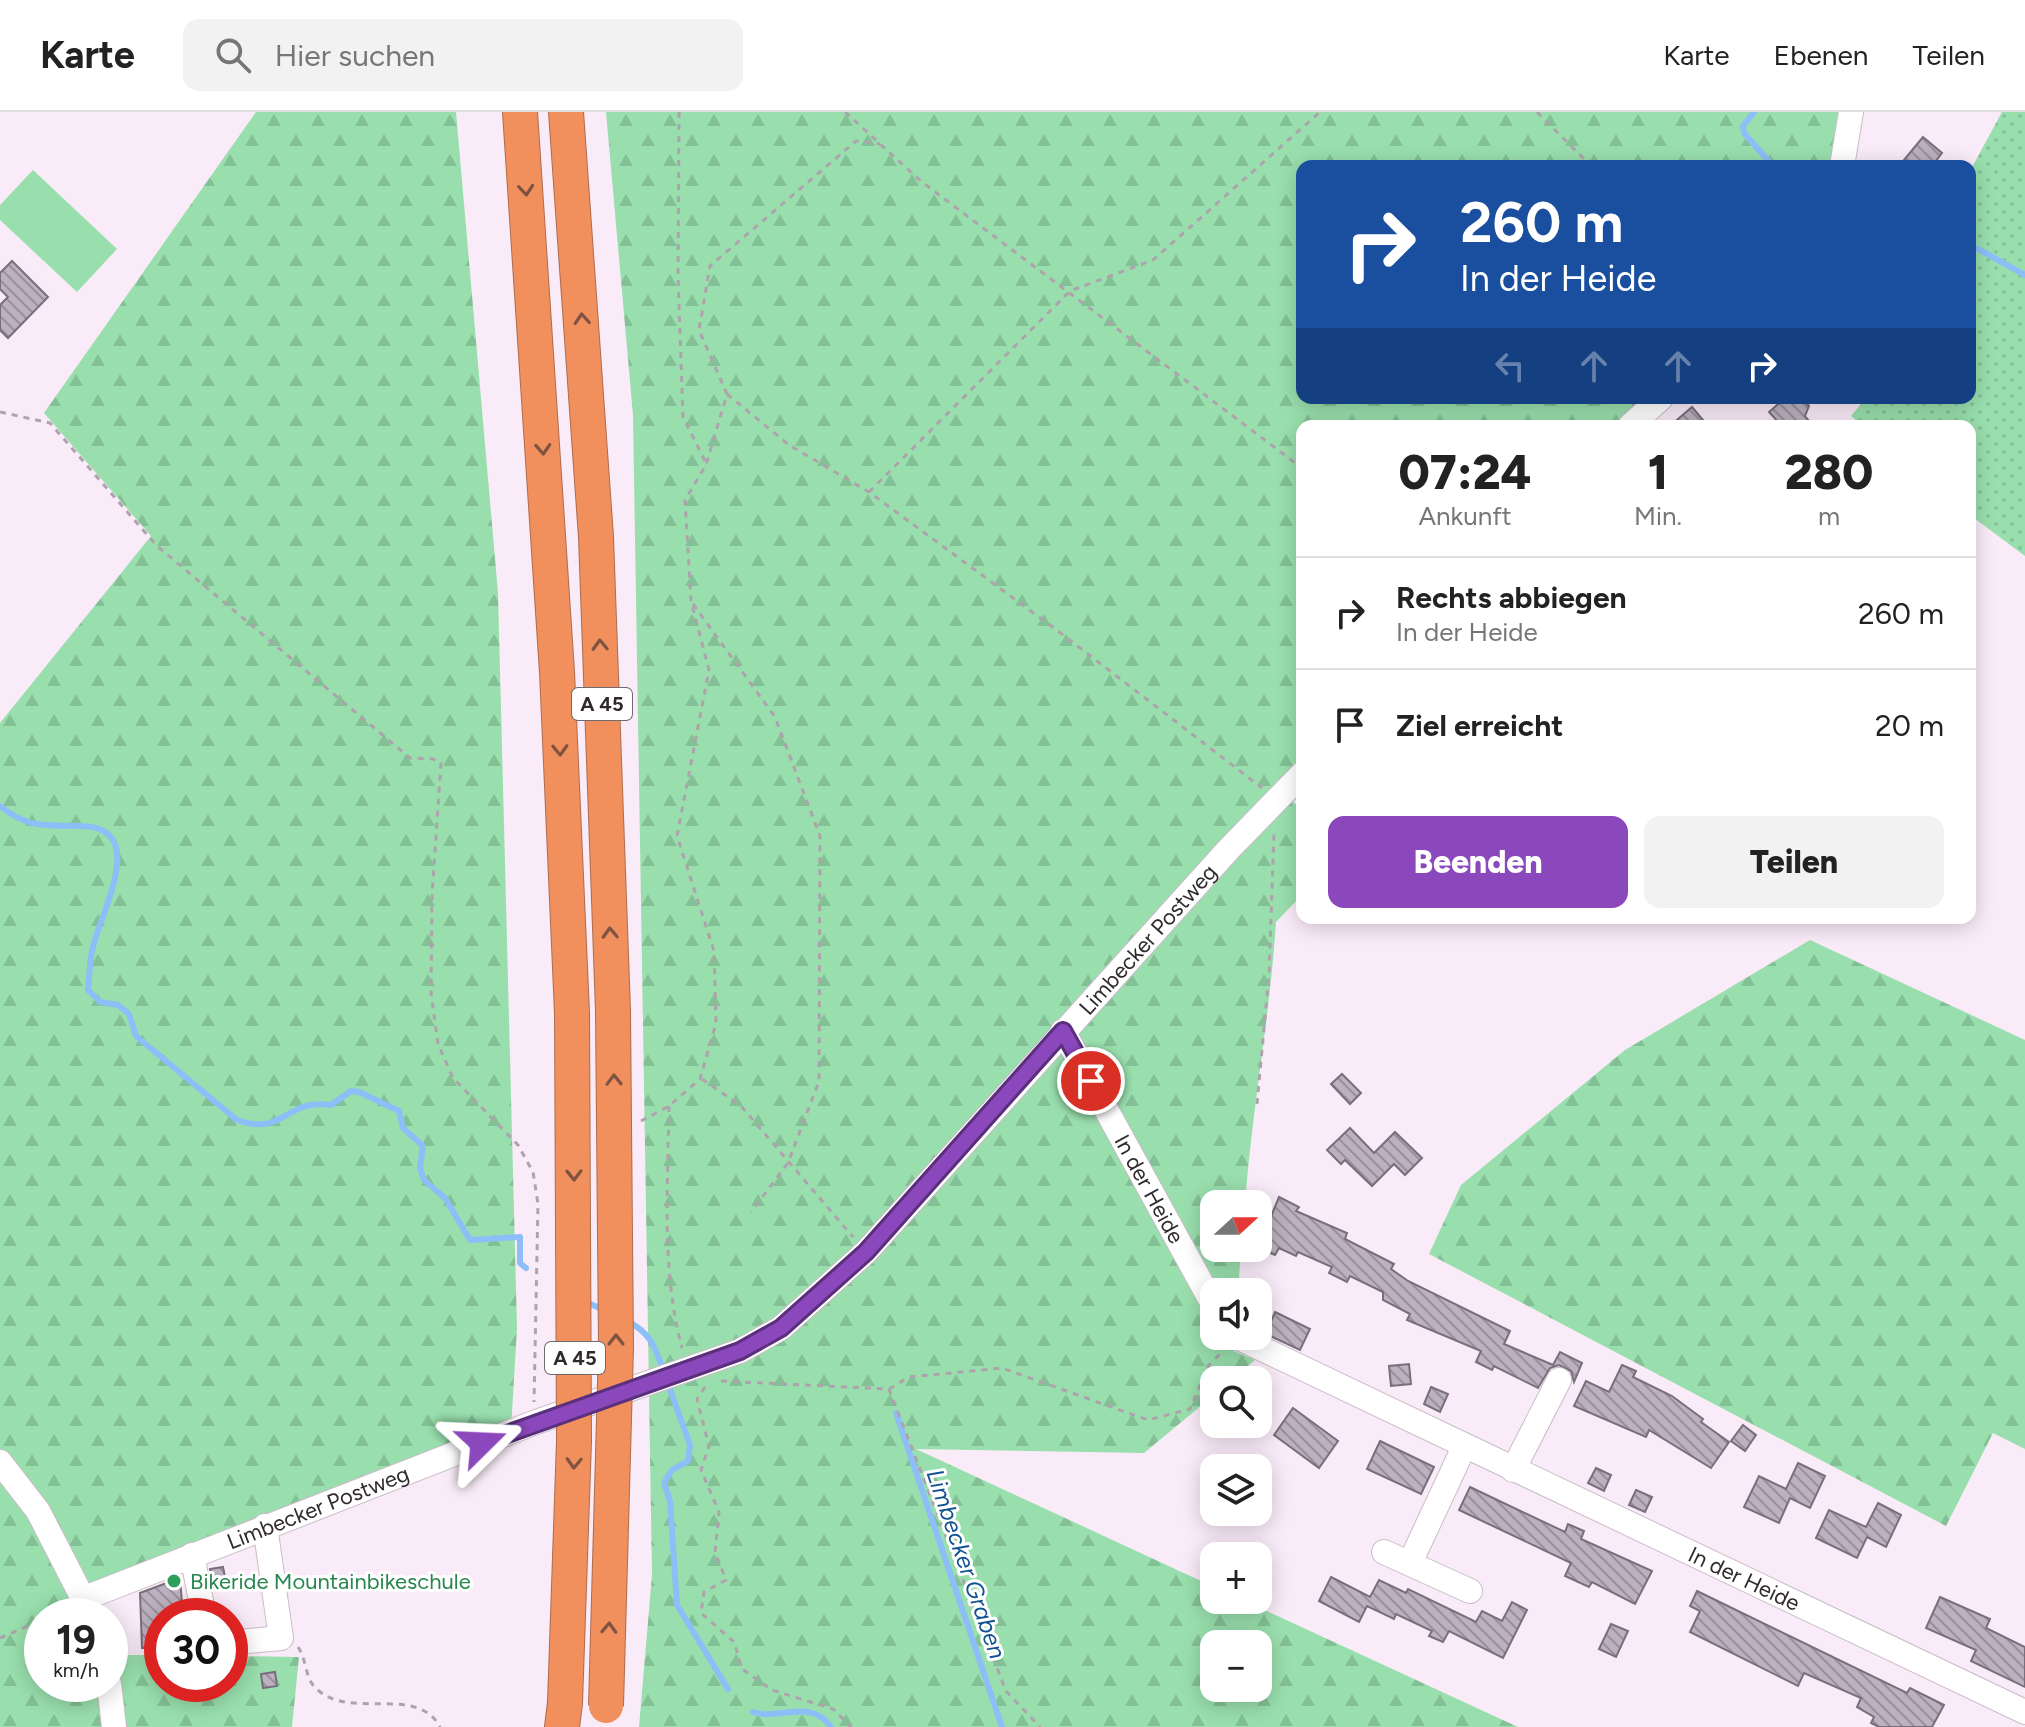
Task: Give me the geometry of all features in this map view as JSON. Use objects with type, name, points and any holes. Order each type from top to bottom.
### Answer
[{"type":"highway","name":"A 45","points":[[520,112],[557,672],[572,1013],[574,1441],[563,1715]]},
{"type":"highway","name":"A 45","points":[[566,112],[596,537],[613,1011],[616,1347],[605,1717]]},
{"type":"street","points":[[1843,160],[1851,112]]},
{"type":"street","points":[[1637,420],[1654,404]]},
{"type":"street","name":"Limbecker Postweg","points":[[107,1598],[192,1555],[536,1422],[740,1351],[781,1328],[866,1252],[1063,1031],[1275,798],[1296,779]]},
{"type":"street","name":"In der Heide","points":[[1063,1031],[1200,1281]]},
{"type":"street","name":"In der Heide","points":[[1263,1350],[2025,1712]]},
{"type":"street","points":[[1513,1470],[1559,1380]]},
{"type":"street","points":[[1410,1563],[1464,1447]]},
{"type":"street","points":[[0,1462],[38,1511],[84,1598]]},
{"type":"street","points":[[248,1641],[281,1638],[265,1526]]},
{"type":"street","points":[[1384,1552],[1470,1591]]},
{"type":"street","points":[[192,1555],[200,1598]]},
{"type":"street","points":[[111,1702],[114,1727]]},
{"type":"path","points":[[679,112],[678,276],[683,417],[706,465]]},
{"type":"path","points":[[845,112],[922,182],[1296,463]]},
{"type":"path","points":[[869,492],[1070,291],[1153,260],[1320,112]]},
{"type":"path","points":[[1537,112],[1585,160]]},
{"type":"path","points":[[880,144],[856,141],[710,266],[699,330],[727,394],[789,445],[869,492],[1275,798],[1269,975],[1257,1104]]},
{"type":"path","points":[[630,1128],[669,1106],[700,1079],[716,1023],[714,951],[677,836],[709,670],[691,601],[685,500],[706,465],[727,394]]},
{"type":"path","points":[[0,412],[50,423],[157,546],[410,758],[433,759],[441,763],[432,895],[431,993],[438,1044],[453,1078],[518,1145],[533,1172],[538,1204],[533,1384],[536,1422]]},
{"type":"path","points":[[691,601],[775,717],[820,836],[819,1081],[788,1163],[751,1212]]},
{"type":"path","points":[[700,1079],[706,1080],[741,1106],[866,1252]]},
{"type":"path","points":[[669,1106],[672,1377]]},
{"type":"path","points":[[533,1172],[544,1170]]},
{"type":"path","points":[[851,1727],[833,1709],[772,1690],[742,1669],[734,1642],[701,1613],[704,1592],[726,1580],[715,1552],[719,1512],[701,1470],[709,1446],[697,1399],[708,1380],[889,1389],[909,1377],[1002,1368],[1148,1420],[1190,1409],[1208,1366],[1223,1350]]},
{"type":"path","points":[[889,1389],[1006,1691],[1040,1727]]},
{"type":"path","points":[[0,1638],[24,1628]]},
{"type":"path","points":[[281,1638],[298,1646],[305,1659],[307,1677],[319,1691],[339,1702],[415,1707],[436,1720],[440,1727]]},
{"type":"green space","points":[[256,112],[456,112],[498,593],[517,1328],[511,1429],[86,1598],[24,1598],[24,1702],[128,1702],[128,1655],[144,1655],[144,1702],[248,1702],[248,1656],[299,1657],[292,1727],[0,1727],[0,723],[151,536],[44,413]]},
{"type":"green space","points":[[606,112],[1845,112],[1837,160],[1296,160],[1296,404],[1640,404],[1621,420],[1296,420],[1296,764],[1275,783],[1296,805],[1296,901],[1276,922],[1246,1190],[1200,1190],[1200,1262],[1240,1262],[1239,1278],[1200,1278],[1200,1350],[1234,1350],[1255,1360],[1248,1366],[1200,1366],[1200,1407],[1144,1453],[916,1449],[1200,1581],[1200,1614],[1272,1613],[1518,1727],[639,1727],[652,1575],[633,415]]},
{"type":"green space","points":[[2002,112],[2025,112],[2025,556],[1976,519],[1976,420],[1856,420],[1851,416],[1861,404],[1976,404],[1976,160]]},
{"type":"green space","points":[[33,170],[117,249],[77,292],[0,220],[0,205]]},
{"type":"green space","points":[[1810,940],[2025,1040],[2025,1449],[1993,1433],[1946,1526],[1429,1254],[1461,1185],[1625,1050]]},
{"type":"building","points":[[1923,137],[1942,153],[1937,160],[1904,160]]},
{"type":"building","points":[[12,261],[48,297],[8,338],[0,330],[0,305],[8,297],[0,289],[0,273]]},
{"type":"building","points":[[1778,404],[1809,406],[1805,416],[1808,420],[1776,420],[1769,412]]},
{"type":"building","points":[[1692,407],[1703,420],[1677,420]]},
{"type":"building","points":[[1342,1074],[1361,1093],[1350,1104],[1331,1084]]},
{"type":"building","points":[[1350,1128],[1374,1153],[1395,1132],[1422,1158],[1405,1175],[1394,1164],[1372,1186],[1345,1160],[1341,1164],[1327,1150]]},
{"type":"building","points":[[1279,1197],[1299,1207],[1296,1211],[1347,1233],[1345,1239],[1394,1264],[1391,1269],[1408,1281],[1510,1331],[1504,1344],[1553,1365],[1560,1352],[1582,1363],[1574,1382],[1571,1371],[1559,1365],[1550,1368],[1538,1388],[1494,1366],[1492,1370],[1476,1362],[1481,1351],[1407,1320],[1410,1314],[1383,1300],[1383,1292],[1350,1276],[1347,1282],[1329,1273],[1332,1267],[1298,1252],[1296,1256],[1279,1248],[1275,1255],[1272,1254],[1272,1214]]},
{"type":"building","points":[[1275,1312],[1310,1329],[1300,1350],[1272,1337]]},
{"type":"building","points":[[1409,1364],[1411,1384],[1391,1386],[1389,1366]]},
{"type":"building","points":[[1622,1365],[1636,1371],[1633,1377],[1672,1396],[1729,1442],[1711,1468],[1649,1430],[1646,1437],[1574,1406],[1586,1381],[1609,1392]]},
{"type":"building","points":[[1431,1387],[1448,1394],[1440,1412],[1424,1404]]},
{"type":"building","points":[[1293,1408],[1338,1441],[1319,1468],[1274,1435]]},
{"type":"building","points":[[1743,1425],[1756,1435],[1745,1451],[1731,1441]]},
{"type":"building","points":[[1380,1441],[1434,1467],[1421,1494],[1367,1469]]},
{"type":"building","points":[[1798,1463],[1825,1476],[1810,1508],[1790,1498],[1779,1523],[1744,1507],[1759,1476],[1786,1489]]},
{"type":"building","points":[[1596,1468],[1611,1475],[1604,1491],[1588,1483]]},
{"type":"building","points":[[1470,1487],[1565,1532],[1568,1524],[1584,1531],[1581,1539],[1652,1571],[1635,1604],[1592,1582],[1589,1587],[1565,1576],[1571,1563],[1459,1510]]},
{"type":"building","points":[[1636,1490],[1652,1497],[1645,1512],[1629,1505]]},
{"type":"building","points":[[1878,1503],[1901,1515],[1886,1547],[1867,1537],[1857,1558],[1816,1538],[1829,1510],[1866,1527]]},
{"type":"building","points":[[223,1567],[226,1582],[213,1584],[210,1569]]},
{"type":"building","points":[[1331,1577],[1370,1597],[1379,1580],[1406,1593],[1408,1589],[1476,1622],[1482,1611],[1502,1621],[1512,1602],[1527,1610],[1503,1658],[1449,1631],[1443,1642],[1429,1636],[1432,1631],[1396,1614],[1394,1619],[1367,1606],[1359,1622],[1319,1601]]},
{"type":"building","points":[[180,1578],[182,1598],[144,1598],[144,1648],[142,1648],[140,1593]]},
{"type":"building","points":[[1697,1591],[1907,1693],[1910,1688],[1944,1705],[1932,1727],[1879,1727],[1871,1723],[1874,1717],[1857,1707],[1861,1698],[1804,1673],[1798,1686],[1690,1632],[1700,1611],[1690,1606]]},
{"type":"building","points":[[1940,1597],[1990,1619],[1986,1628],[2025,1647],[2025,1687],[1971,1661],[1976,1650],[1926,1628]]},
{"type":"building","points":[[1611,1624],[1628,1631],[1616,1657],[1599,1649]]},
{"type":"building","points":[[275,1672],[277,1686],[263,1688],[261,1674]]},
{"type":"waterway","points":[[1754,112],[1743,126],[1744,133],[1768,160]]},
{"type":"waterway","points":[[1978,249],[2025,275]]},
{"type":"waterway","points":[[0,806],[29,822],[102,830],[113,840],[117,855],[116,873],[92,952],[88,990],[100,1002],[118,1005],[129,1014],[136,1036],[237,1120],[265,1124],[304,1107],[331,1105],[351,1091],[399,1111],[403,1128],[423,1146],[420,1168],[424,1180],[445,1198],[470,1240],[520,1237],[520,1263],[526,1268]]},
{"type":"waterway","points":[[584,1301],[606,1311]]},
{"type":"waterway","points":[[627,1321],[651,1341],[663,1370]]},
{"type":"waterway","points":[[667,1381],[690,1445],[688,1461],[672,1470],[664,1483],[670,1501],[677,1605],[728,1689]]},
{"type":"waterway","name":"Limbecker Graben","points":[[896,1413],[1002,1727]]},
{"type":"waterway","points":[[753,1712],[804,1711],[823,1718],[831,1727]]},
{"type":"place","name":"Bikeride Mountainbikeschule","points":[[174,1581]]},
{"type":"route","points":[[482,1443],[740,1351],[781,1328],[866,1252],[1063,1031],[1091,1081]]}]
